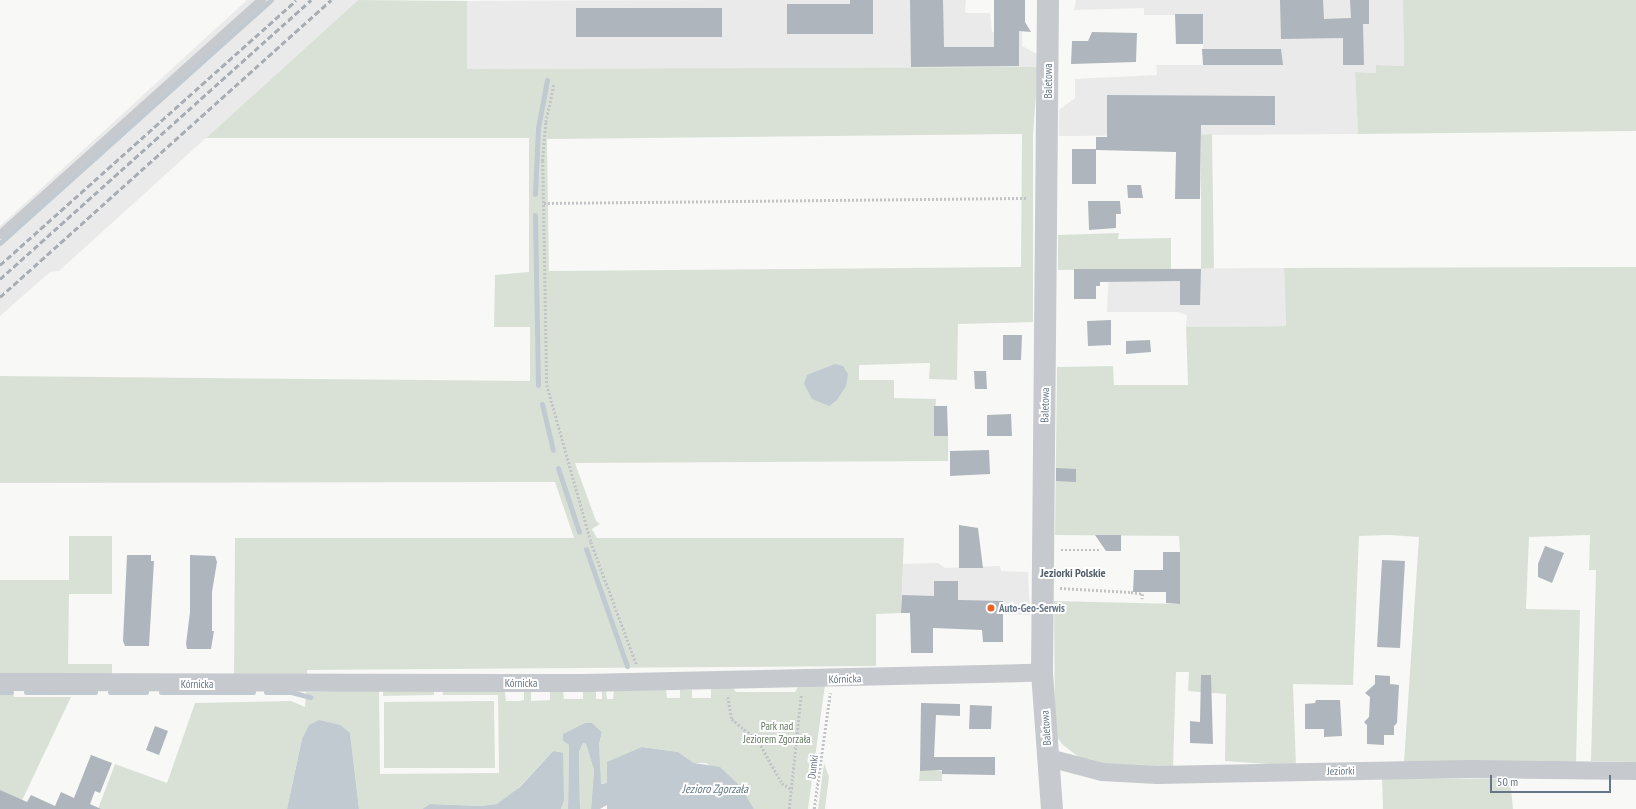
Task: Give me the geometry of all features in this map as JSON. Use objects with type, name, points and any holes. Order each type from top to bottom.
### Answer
[{"type":"street","name":"Baletowa","points":[[1048,0],[1048,198],[1042,673],[1052,809]]},
{"type":"street","name":"Kórnicka","points":[[0,682],[171,684],[802,680],[1042,673]]},
{"type":"street","name":"Jeziorki","points":[[1049,758],[1102,772],[1152,775],[1469,769],[1636,771]]},
{"type":"lane","points":[[0,234],[261,0]]},
{"type":"path","points":[[554,85],[546,124],[544,203],[547,385],[591,542],[642,681]]},
{"type":"path","points":[[544,203],[1048,198]]},
{"type":"path","points":[[1055,551],[1100,550]]},
{"type":"path","points":[[1054,588],[1131,592],[1143,594],[1142,599]]},
{"type":"path","name":"Dumki","points":[[814,809],[832,679]]},
{"type":"path","points":[[728,680],[732,719],[759,742],[782,783],[791,789]]},
{"type":"path","points":[[789,809],[802,680]]},
{"type":"shaded area","points":[[247,0],[358,0],[59,271],[50,272],[0,316],[0,226]]},
{"type":"shaded area","points":[[966,0],[965,13],[990,13],[992,32],[1022,31],[1022,46],[1037,54],[1038,67],[466,69],[467,1]]},
{"type":"shaded area","points":[[1076,0],[1403,0],[1404,66],[1376,65],[1377,73],[1355,72],[1358,134],[1059,136],[1059,110],[1075,98],[1075,79],[1157,75],[1156,65],[1203,65],[1203,15],[1144,15],[1144,8],[1074,10]]},
{"type":"shaded area","points":[[1284,268],[1286,326],[1186,327],[1187,315],[1178,312],[1107,312],[1109,269]]},
{"type":"shaded area","points":[[938,563],[945,568],[1000,566],[1001,571],[1028,572],[1030,615],[901,613],[903,564]]},
{"type":"green space","points":[[358,0],[467,1],[467,69],[1038,67],[1033,135],[1033,322],[958,324],[957,380],[929,379],[930,363],[859,365],[859,380],[894,380],[894,398],[936,399],[934,436],[948,436],[948,461],[575,463],[596,521],[600,524],[592,529],[597,538],[904,538],[901,613],[876,614],[876,666],[307,670],[307,676],[234,676],[235,538],[574,538],[555,482],[0,483],[0,376],[530,381],[530,327],[494,327],[495,275],[529,272],[529,138],[206,138]],"holes":[[[1022,134],[1021,267],[549,271],[547,139]]]},
{"type":"green space","points":[[1403,0],[1636,0],[1636,131],[1358,134],[1355,72],[1376,73],[1376,65],[1404,66]]},
{"type":"green space","points":[[1212,134],[1214,268],[1201,269],[1201,135]]},
{"type":"green space","points":[[1119,233],[1118,239],[1171,238],[1171,269],[1058,270],[1058,235]]},
{"type":"green space","points":[[1636,267],[1636,762],[1591,761],[1596,570],[1589,570],[1590,535],[1529,537],[1526,609],[1580,610],[1576,762],[1404,762],[1419,537],[1389,535],[1359,536],[1353,685],[1293,684],[1296,766],[1225,761],[1226,694],[1188,691],[1189,672],[1176,672],[1173,768],[1088,764],[1063,745],[1057,737],[1055,722],[1054,601],[1179,604],[1180,552],[1179,536],[1055,535],[1057,367],[1113,366],[1114,385],[1188,385],[1186,327],[1286,326],[1284,268]]},
{"type":"green space","points":[[69,536],[112,536],[112,594],[69,594],[68,664],[112,664],[112,677],[0,675],[0,580],[69,580]]},
{"type":"green space","name":"Park nad Jeziorem Zgorzała","points":[[799,685],[825,685],[808,809],[754,809],[741,787],[706,763],[694,763],[678,752],[643,747],[607,783],[600,784],[599,744],[602,732],[592,723],[585,723],[563,741],[569,745],[568,809],[561,809],[564,801],[553,751],[509,798],[497,804],[481,806],[430,804],[422,809],[359,809],[350,733],[302,739],[287,809],[98,809],[115,764],[167,783],[195,703],[291,701],[305,707],[306,692],[379,690],[380,774],[499,773],[498,695],[443,695],[442,690],[505,692],[506,701],[524,700],[524,691],[531,691],[531,701],[550,700],[550,690],[563,690],[564,699],[583,699],[583,690],[596,690],[596,699],[602,699],[602,690],[606,690],[607,699],[613,699],[614,690],[666,687],[667,698],[680,698],[680,690],[692,690],[692,698],[711,698],[711,687],[732,686],[736,692],[795,692]]},
{"type":"green space","points":[[0,689],[12,689],[14,697],[71,697],[18,809],[0,809]]},
{"type":"green space","points":[[383,690],[434,690],[434,695],[383,696]]},
{"type":"green space","points":[[494,701],[495,768],[384,768],[384,702]]},
{"type":"green space","points":[[583,743],[586,744],[594,770],[591,809],[580,809],[579,752]]},
{"type":"green space","points":[[824,763],[829,777],[825,809],[818,809]]},
{"type":"green space","points":[[920,771],[942,771],[942,781],[919,781]]},
{"type":"green space","points":[[1382,778],[1510,779],[1513,809],[1383,809]]},
{"type":"water","points":[[835,364],[843,366],[848,374],[846,386],[837,400],[829,406],[812,399],[804,384],[807,375]]},
{"type":"water","points":[[319,720],[340,725],[350,733],[359,809],[287,809],[302,739],[309,725]]},
{"type":"water","name":"Jezioro Zgorzała","points":[[585,723],[592,723],[602,732],[599,744],[601,784],[607,783],[607,762],[642,747],[678,752],[694,763],[720,767],[741,787],[754,809],[607,809],[607,805],[600,809],[591,809],[594,770],[586,744],[583,743],[579,752],[580,809],[568,809],[569,745],[563,741],[563,734]]},
{"type":"water","points":[[553,751],[563,753],[564,801],[561,809],[422,809],[430,804],[481,806],[497,804],[520,787]]},
{"type":"building","points":[[850,0],[873,0],[873,34],[787,34],[787,4],[850,4]]},
{"type":"building","points":[[910,0],[943,0],[944,47],[994,47],[994,0],[1025,0],[1025,22],[1031,32],[1019,31],[1019,66],[911,67]]},
{"type":"building","points":[[1280,0],[1323,0],[1324,19],[1351,18],[1350,0],[1369,0],[1369,24],[1363,24],[1364,65],[1343,65],[1343,38],[1281,39]]},
{"type":"building","points":[[576,8],[722,8],[722,37],[576,37]]},
{"type":"building","points":[[1175,14],[1203,14],[1203,44],[1176,44]]},
{"type":"building","points":[[1092,32],[1137,33],[1136,62],[1071,64],[1072,41],[1088,41]]},
{"type":"building","points":[[1202,49],[1281,49],[1283,65],[1203,65]]},
{"type":"building","points":[[1107,95],[1275,96],[1275,125],[1201,125],[1200,199],[1175,199],[1176,152],[1096,150],[1096,137],[1107,137]]},
{"type":"building","points":[[1072,149],[1096,149],[1096,184],[1072,184]]},
{"type":"building","points":[[1127,185],[1141,185],[1143,198],[1128,198]]},
{"type":"building","points":[[1088,201],[1120,201],[1121,214],[1116,214],[1116,228],[1089,230]]},
{"type":"building","points":[[1074,269],[1201,269],[1200,305],[1180,305],[1180,281],[1100,282],[1100,286],[1096,286],[1096,299],[1074,299]]},
{"type":"building","points":[[1111,320],[1111,345],[1088,346],[1087,321]]},
{"type":"building","points":[[1003,335],[1022,335],[1021,360],[1003,360]]},
{"type":"building","points":[[1150,340],[1151,352],[1126,354],[1126,341]]},
{"type":"building","points":[[974,371],[986,371],[987,389],[975,389]]},
{"type":"building","points":[[934,406],[947,406],[948,436],[934,436]]},
{"type":"building","points":[[1011,414],[1012,436],[987,436],[987,415]]},
{"type":"building","points":[[989,450],[990,474],[950,476],[950,451]]},
{"type":"building","points":[[1056,468],[1076,469],[1076,482],[1056,481]]},
{"type":"building","points":[[959,525],[978,528],[983,568],[959,568]]},
{"type":"building","points":[[1095,535],[1121,535],[1121,551],[1106,551]]},
{"type":"building","points":[[1545,546],[1564,553],[1552,583],[1538,577],[1538,564]]},
{"type":"building","points":[[1163,552],[1180,552],[1180,604],[1166,603],[1166,592],[1133,592],[1134,570],[1163,570]]},
{"type":"building","points":[[127,555],[151,555],[151,561],[154,561],[149,646],[125,646],[123,641]]},
{"type":"building","points":[[190,555],[215,556],[217,562],[212,592],[212,631],[214,631],[211,649],[187,649],[186,644],[190,612]]},
{"type":"building","points":[[1382,560],[1405,561],[1400,648],[1377,647]]},
{"type":"building","points":[[934,581],[958,581],[958,600],[1003,601],[1003,642],[983,642],[982,630],[933,628],[933,653],[911,653],[910,613],[901,613],[902,595],[934,596]]},
{"type":"building","points":[[1201,675],[1211,675],[1213,744],[1190,743],[1190,721],[1200,722]]},
{"type":"building","points":[[1375,675],[1390,676],[1390,684],[1399,685],[1397,723],[1394,726],[1394,735],[1384,735],[1384,745],[1367,744],[1367,725],[1364,722],[1369,717],[1370,697],[1365,693],[1375,684]]},
{"type":"building","points":[[1316,700],[1340,700],[1342,736],[1324,737],[1324,729],[1305,729],[1305,704],[1315,703]]},
{"type":"building","points":[[921,703],[960,704],[960,716],[936,715],[934,757],[995,757],[995,775],[942,774],[942,770],[920,771]]},
{"type":"building","points":[[970,705],[992,706],[991,729],[969,729]]},
{"type":"building","points":[[155,726],[168,731],[159,755],[146,750]]},
{"type":"building","points":[[91,755],[112,763],[100,793],[95,791],[90,804],[101,809],[0,809],[0,790],[27,802],[31,795],[55,806],[61,792],[74,798]]},
{"type":"waterway","points":[[0,243],[271,0]]},
{"type":"waterway","points":[[535,194],[538,128],[547,80]]},
{"type":"waterway","points":[[535,215],[538,385]]},
{"type":"waterway","points":[[542,404],[553,450]]},
{"type":"waterway","points":[[558,468],[579,532]]},
{"type":"waterway","points":[[586,549],[627,666]]},
{"type":"waterway","points":[[0,692],[11,692]]},
{"type":"waterway","points":[[26,692],[95,692]]},
{"type":"waterway","points":[[110,692],[146,692]]},
{"type":"waterway","points":[[161,692],[253,692]]},
{"type":"waterway","points":[[266,692],[291,692],[310,697]]},
{"type":"railway","points":[[0,265],[296,0]]},
{"type":"railway","points":[[0,279],[311,0]]},
{"type":"railway","points":[[0,297],[331,0]]},
{"type":"place","name":"Auto-Geo-Serwis","points":[[991,608]]},
{"type":"district","name":"Jeziorki Polskie","points":[[1073,573]]}]
